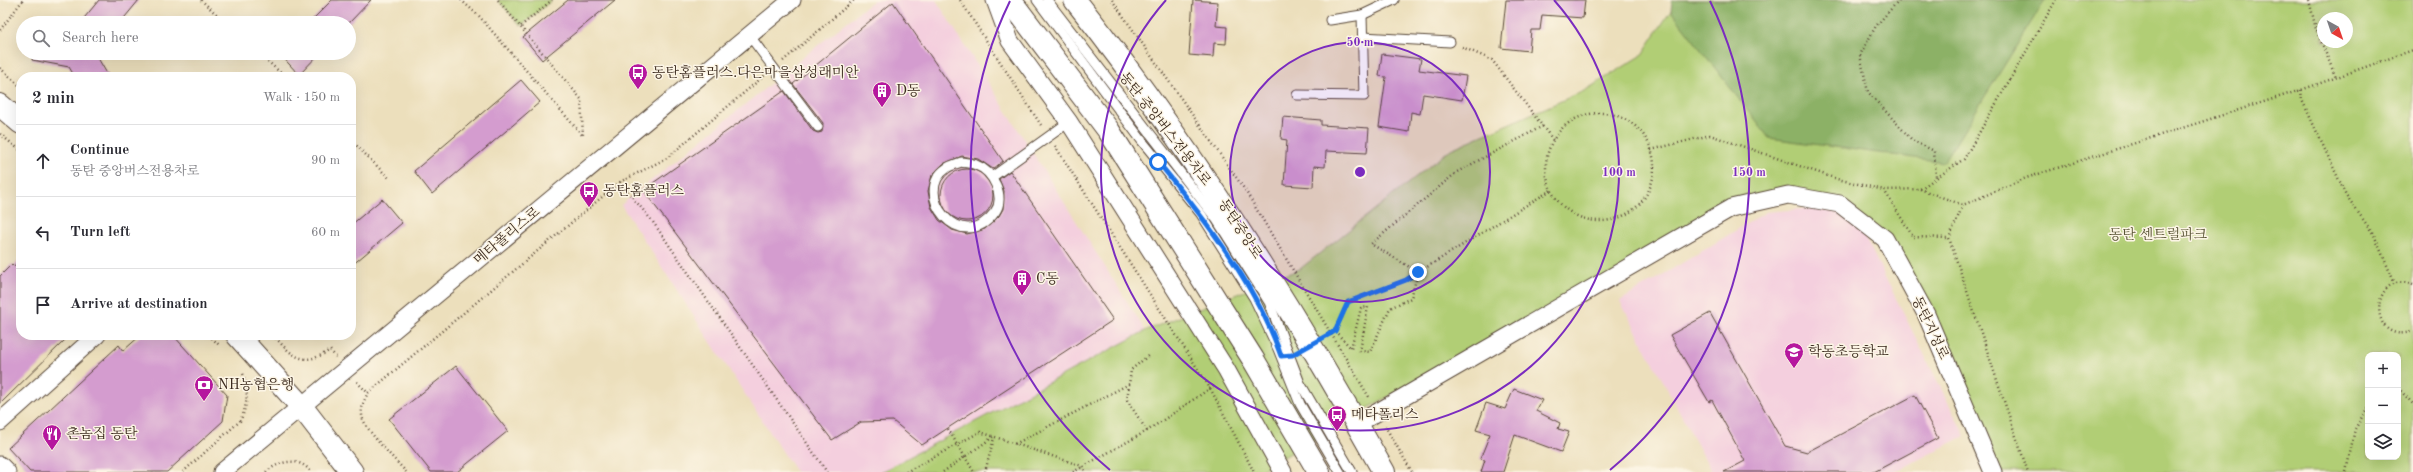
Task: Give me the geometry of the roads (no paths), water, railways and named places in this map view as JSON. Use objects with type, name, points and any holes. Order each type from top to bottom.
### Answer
[{"type":"street","name":"메타폴리스로","points":[[222,472],[792,0]]},
{"type":"street","points":[[995,0],[1010,41],[1070,122],[1230,375],[1283,472]]},
{"type":"street","points":[[1010,0],[1109,131],[1253,359],[1319,472]]},
{"type":"street","name":"동탄중앙로","points":[[1075,0],[1127,66],[1228,210],[1310,345],[1384,472]]},
{"type":"street","points":[[0,105],[16,119]]},
{"type":"street","name":"동탄지성로","points":[[1357,424],[1731,208],[1788,195],[1840,204],[1885,239],[1926,314],[1993,472]]},
{"type":"street","points":[[0,422],[91,340]]},
{"type":"street","points":[[230,343],[302,406],[352,472]]},
{"type":"street","points":[[0,464],[7,472]]},
{"type":"lane","name":"동탄 중앙버스전용차로","points":[[1037,0],[1146,147],[1205,221],[1254,298],[1278,349],[1300,404],[1340,472]]},
{"type":"lane","name":"동탄 중앙버스전용차로","points":[[1047,0],[1217,220],[1269,302],[1300,382],[1352,472]]},
{"type":"lane","points":[[1330,20],[1362,15],[1394,0]]},
{"type":"lane","points":[[1297,95],[1364,96],[1362,15]]},
{"type":"lane","points":[[749,35],[818,127]]},
{"type":"lane","points":[[1363,38],[1450,42]]},
{"type":"lane","points":[[992,177],[1070,122]]},
{"type":"lane","points":[[961,162],[977,165],[992,177],[999,192],[998,208],[988,222],[971,229],[955,226],[937,216],[934,198],[937,181],[946,168],[961,162]]},
{"type":"place","name":"동탄홈플러스.다은마을삼성래미안","points":[[638,90]]},
{"type":"place","name":"D동","points":[[882,108]]},
{"type":"place","name":"동탄홈플러스","points":[[589,208]]},
{"type":"place","name":"C동","points":[[1022,296]]},
{"type":"place","name":"학동초등학교","points":[[1794,369]]},
{"type":"place","name":"NH농협은행","points":[[204,402]]},
{"type":"place","name":"메타폴리스","points":[[1337,432]]},
{"type":"place","name":"촌놈집 동탄","points":[[52,451]]},
{"type":"park label","name":"동탄 센트럴파크","points":[[2158,235]]}]
